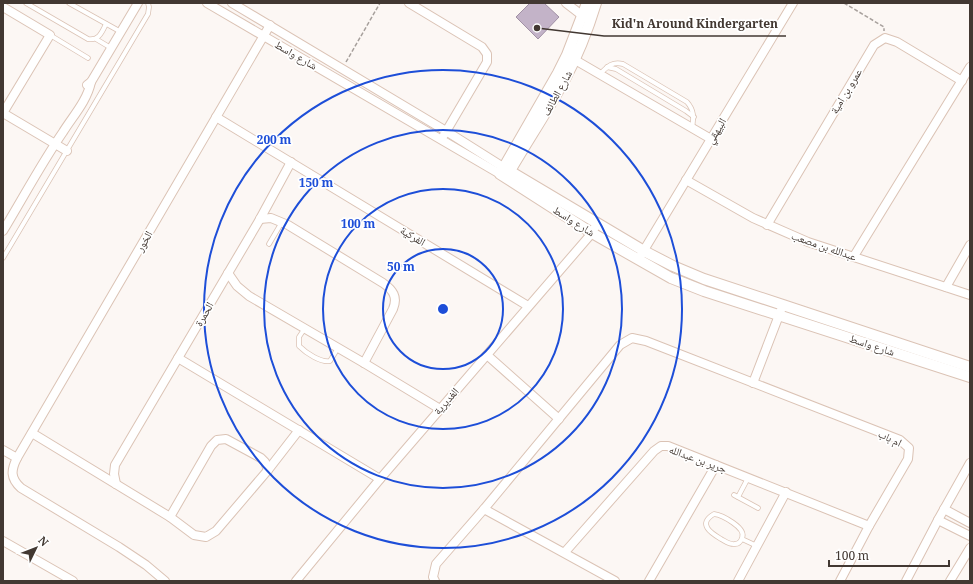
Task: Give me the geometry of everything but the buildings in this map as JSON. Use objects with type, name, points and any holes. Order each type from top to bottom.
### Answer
[{"type":"street","points":[[3,231],[63,131],[85,98],[91,82],[138,3]]},
{"type":"street","name":"شارع واسط","points":[[232,3],[446,131],[592,233],[641,255],[673,266],[781,310],[970,377]]},
{"type":"street","points":[[409,3],[482,47],[487,54],[487,62],[442,140]]},
{"type":"street","points":[[566,3],[587,16]]},
{"type":"street","name":"شارع الطائف","points":[[587,3],[587,16]]},
{"type":"street","name":"شارع الطائف","points":[[505,172],[537,111],[571,58],[587,16],[596,3]]},
{"type":"street","name":"البيهقي","points":[[641,255],[793,3]]},
{"type":"street","name":"شارع واسط","points":[[212,4],[442,140],[505,172],[597,223],[641,255]]},
{"type":"street","points":[[3,7],[50,35],[3,113],[66,151]]},
{"type":"street","name":"الخور","points":[[165,581],[119,547],[20,488],[13,478],[12,472],[17,458],[270,25]]},
{"type":"street","points":[[884,38],[897,42],[962,81]]},
{"type":"street","name":"عمرو بن امية","points":[[767,225],[874,45],[884,38]]},
{"type":"street","points":[[571,58],[711,139]]},
{"type":"street","points":[[854,256],[970,67]]},
{"type":"street","name":"الفركية","points":[[216,117],[528,306]]},
{"type":"street","name":"الحمرة","points":[[115,465],[260,219],[291,162]]},
{"type":"street","name":"عبدالله بن مصعب","points":[[686,180],[753,218],[808,242],[970,295]]},
{"type":"street","points":[[260,219],[271,218],[282,222],[388,286],[392,290],[395,299],[393,309],[364,363]]},
{"type":"street","name":"الغديرية","points":[[296,581],[380,479],[592,233],[597,223]]},
{"type":"street","points":[[946,287],[970,245]]},
{"type":"street","points":[[228,273],[237,286],[249,296],[440,409]]},
{"type":"street","points":[[753,383],[781,310]]},
{"type":"street","name":"شارع واسط","points":[[781,310],[970,367]]},
{"type":"street","name":"ام باب","points":[[435,581],[433,577],[436,564],[484,509],[620,346],[632,338],[646,341],[900,440],[909,448],[908,459],[869,526],[840,581]]},
{"type":"street","points":[[486,355],[559,419]]},
{"type":"street","points":[[178,358],[380,479]]},
{"type":"street","points":[[32,433],[170,517],[194,535],[202,537],[210,536],[216,531],[268,470],[299,430]]},
{"type":"street","points":[[170,517],[211,446],[218,440],[226,439],[261,458],[265,462],[268,470]]},
{"type":"street","name":"جرير بن عبدالله","points":[[565,552],[654,451],[661,446],[668,446],[869,526]]},
{"type":"street","points":[[3,450],[17,458]]},
{"type":"street","points":[[906,581],[970,463]]},
{"type":"street","points":[[99,474],[115,465]]},
{"type":"street","points":[[115,465],[114,474],[116,484]]},
{"type":"street","points":[[650,581],[716,465]]},
{"type":"street","points":[[738,581],[786,492]]},
{"type":"street","points":[[484,509],[565,552],[615,581]]},
{"type":"street","points":[[944,509],[970,522]]},
{"type":"street","points":[[938,520],[970,536]]},
{"type":"street","points":[[3,541],[73,581]]},
{"type":"street","points":[[950,581],[970,548]]},
{"type":"lane","points":[[26,3],[88,39],[96,39],[111,48]]},
{"type":"lane","points":[[69,3],[121,32]]},
{"type":"lane","points":[[3,258],[148,14],[148,3]]},
{"type":"lane","points":[[96,39],[100,36],[106,24]]},
{"type":"lane","points":[[50,35],[88,58]]},
{"type":"lane","points":[[600,74],[607,67],[615,63],[623,64],[686,102],[692,110],[694,117],[692,128]]},
{"type":"lane","points":[[607,67],[618,70],[694,117]]},
{"type":"lane","points":[[269,244],[282,222]]},
{"type":"lane","points":[[305,328],[299,337],[299,346],[321,360],[326,362],[330,361],[338,348]]},
{"type":"lane","points":[[748,478],[736,496],[758,508]]},
{"type":"lane","points":[[714,514],[720,515],[742,530],[742,539],[739,543],[730,544],[711,532],[707,528],[706,522],[709,517],[714,514]]},
{"type":"lane","points":[[742,539],[756,546]]},
{"type":"path","points":[[342,68],[380,3]]},
{"type":"path","points":[[844,3],[884,27],[884,38]]},
{"type":"place","name":"Kid'n Around Kindergarten","points":[[537,28]]}]
